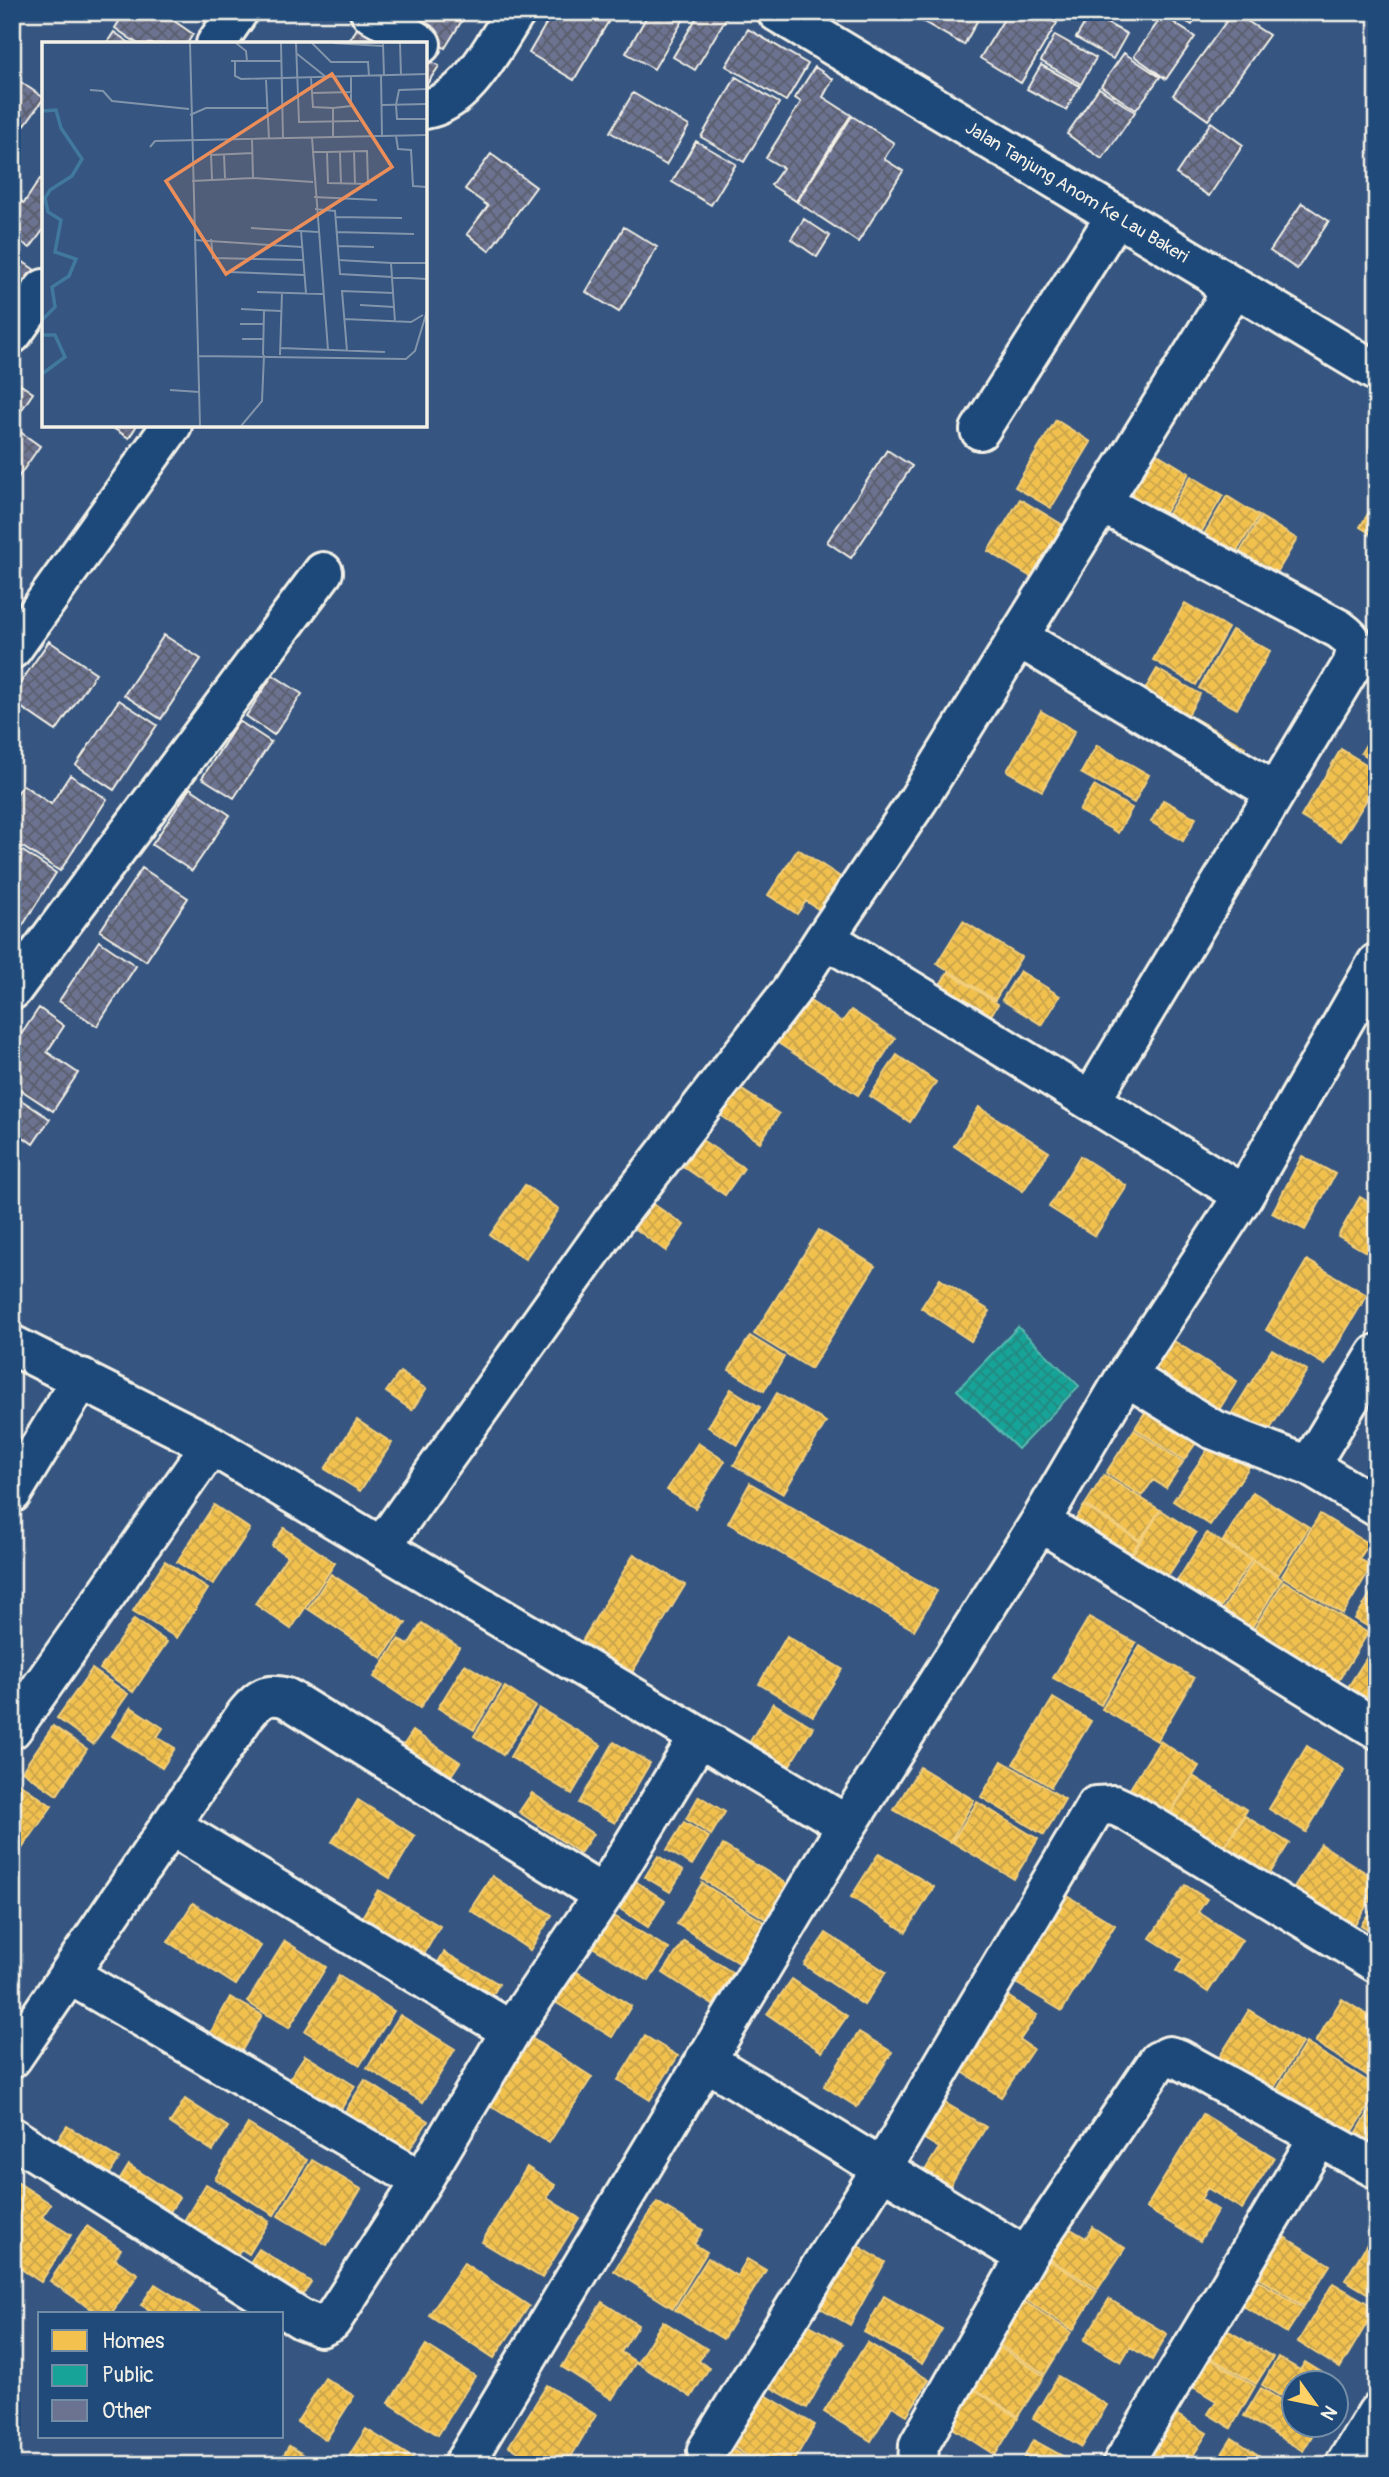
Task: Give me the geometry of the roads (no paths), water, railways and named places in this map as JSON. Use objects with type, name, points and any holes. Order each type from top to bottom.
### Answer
[{"type":"street","points":[[217,42],[238,12]]},
{"type":"street","points":[[370,12],[418,42]]},
{"type":"street","points":[[427,108],[448,99],[473,75],[516,12]]},
{"type":"street","name":"Jalan Tanjung Anom Ke Lau Bakeri","points":[[777,12],[1116,216],[1219,298],[1377,372]]},
{"type":"street","points":[[427,47],[473,75]]},
{"type":"street","points":[[980,430],[1116,216]]},
{"type":"street","points":[[12,334],[42,292]]},
{"type":"street","points":[[382,1546],[611,1224],[791,990],[918,800],[1103,504],[1219,298]]},
{"type":"street","points":[[12,649],[171,427]]},
{"type":"street","points":[[1091,1100],[1352,665],[1357,651],[1353,639],[1103,504]]},
{"type":"street","points":[[12,990],[323,572]]},
{"type":"street","points":[[1018,637],[1275,792]]},
{"type":"street","points":[[825,938],[1244,1195]]},
{"type":"street","points":[[463,2465],[848,1825],[1040,1522],[1125,1376],[1244,1195],[1377,963]]},
{"type":"street","points":[[12,1345],[211,1445],[848,1825]]},
{"type":"street","points":[[1309,1466],[1377,1354]]},
{"type":"street","points":[[1125,1376],[1212,1429],[1309,1466],[1377,1507]]},
{"type":"street","points":[[12,1493],[82,1378]]},
{"type":"street","points":[[12,1729],[211,1445]]},
{"type":"street","points":[[1040,1522],[1377,1729]]},
{"type":"street","points":[[12,2058],[246,1714],[264,1696],[275,1694],[287,1698],[603,1895]]},
{"type":"street","points":[[12,2137],[301,2319],[321,2327],[331,2322],[340,2313],[422,2181],[511,2031],[603,1895],[699,1737]]},
{"type":"street","points":[[708,2450],[882,2168],[1096,1806],[1114,1805],[1129,1812],[1377,1964]]},
{"type":"street","points":[[170,1825],[511,2031]]},
{"type":"street","points":[[70,1975],[422,2181]]},
{"type":"street","points":[[918,2465],[919,2445],[1026,2257],[1158,2061],[1169,2056],[1377,2169]]},
{"type":"street","points":[[705,2060],[1026,2257]]},
{"type":"street","points":[[1122,2465],[1319,2137]]},
{"type":"street","points":[[1345,2465],[1377,2413]]}]
